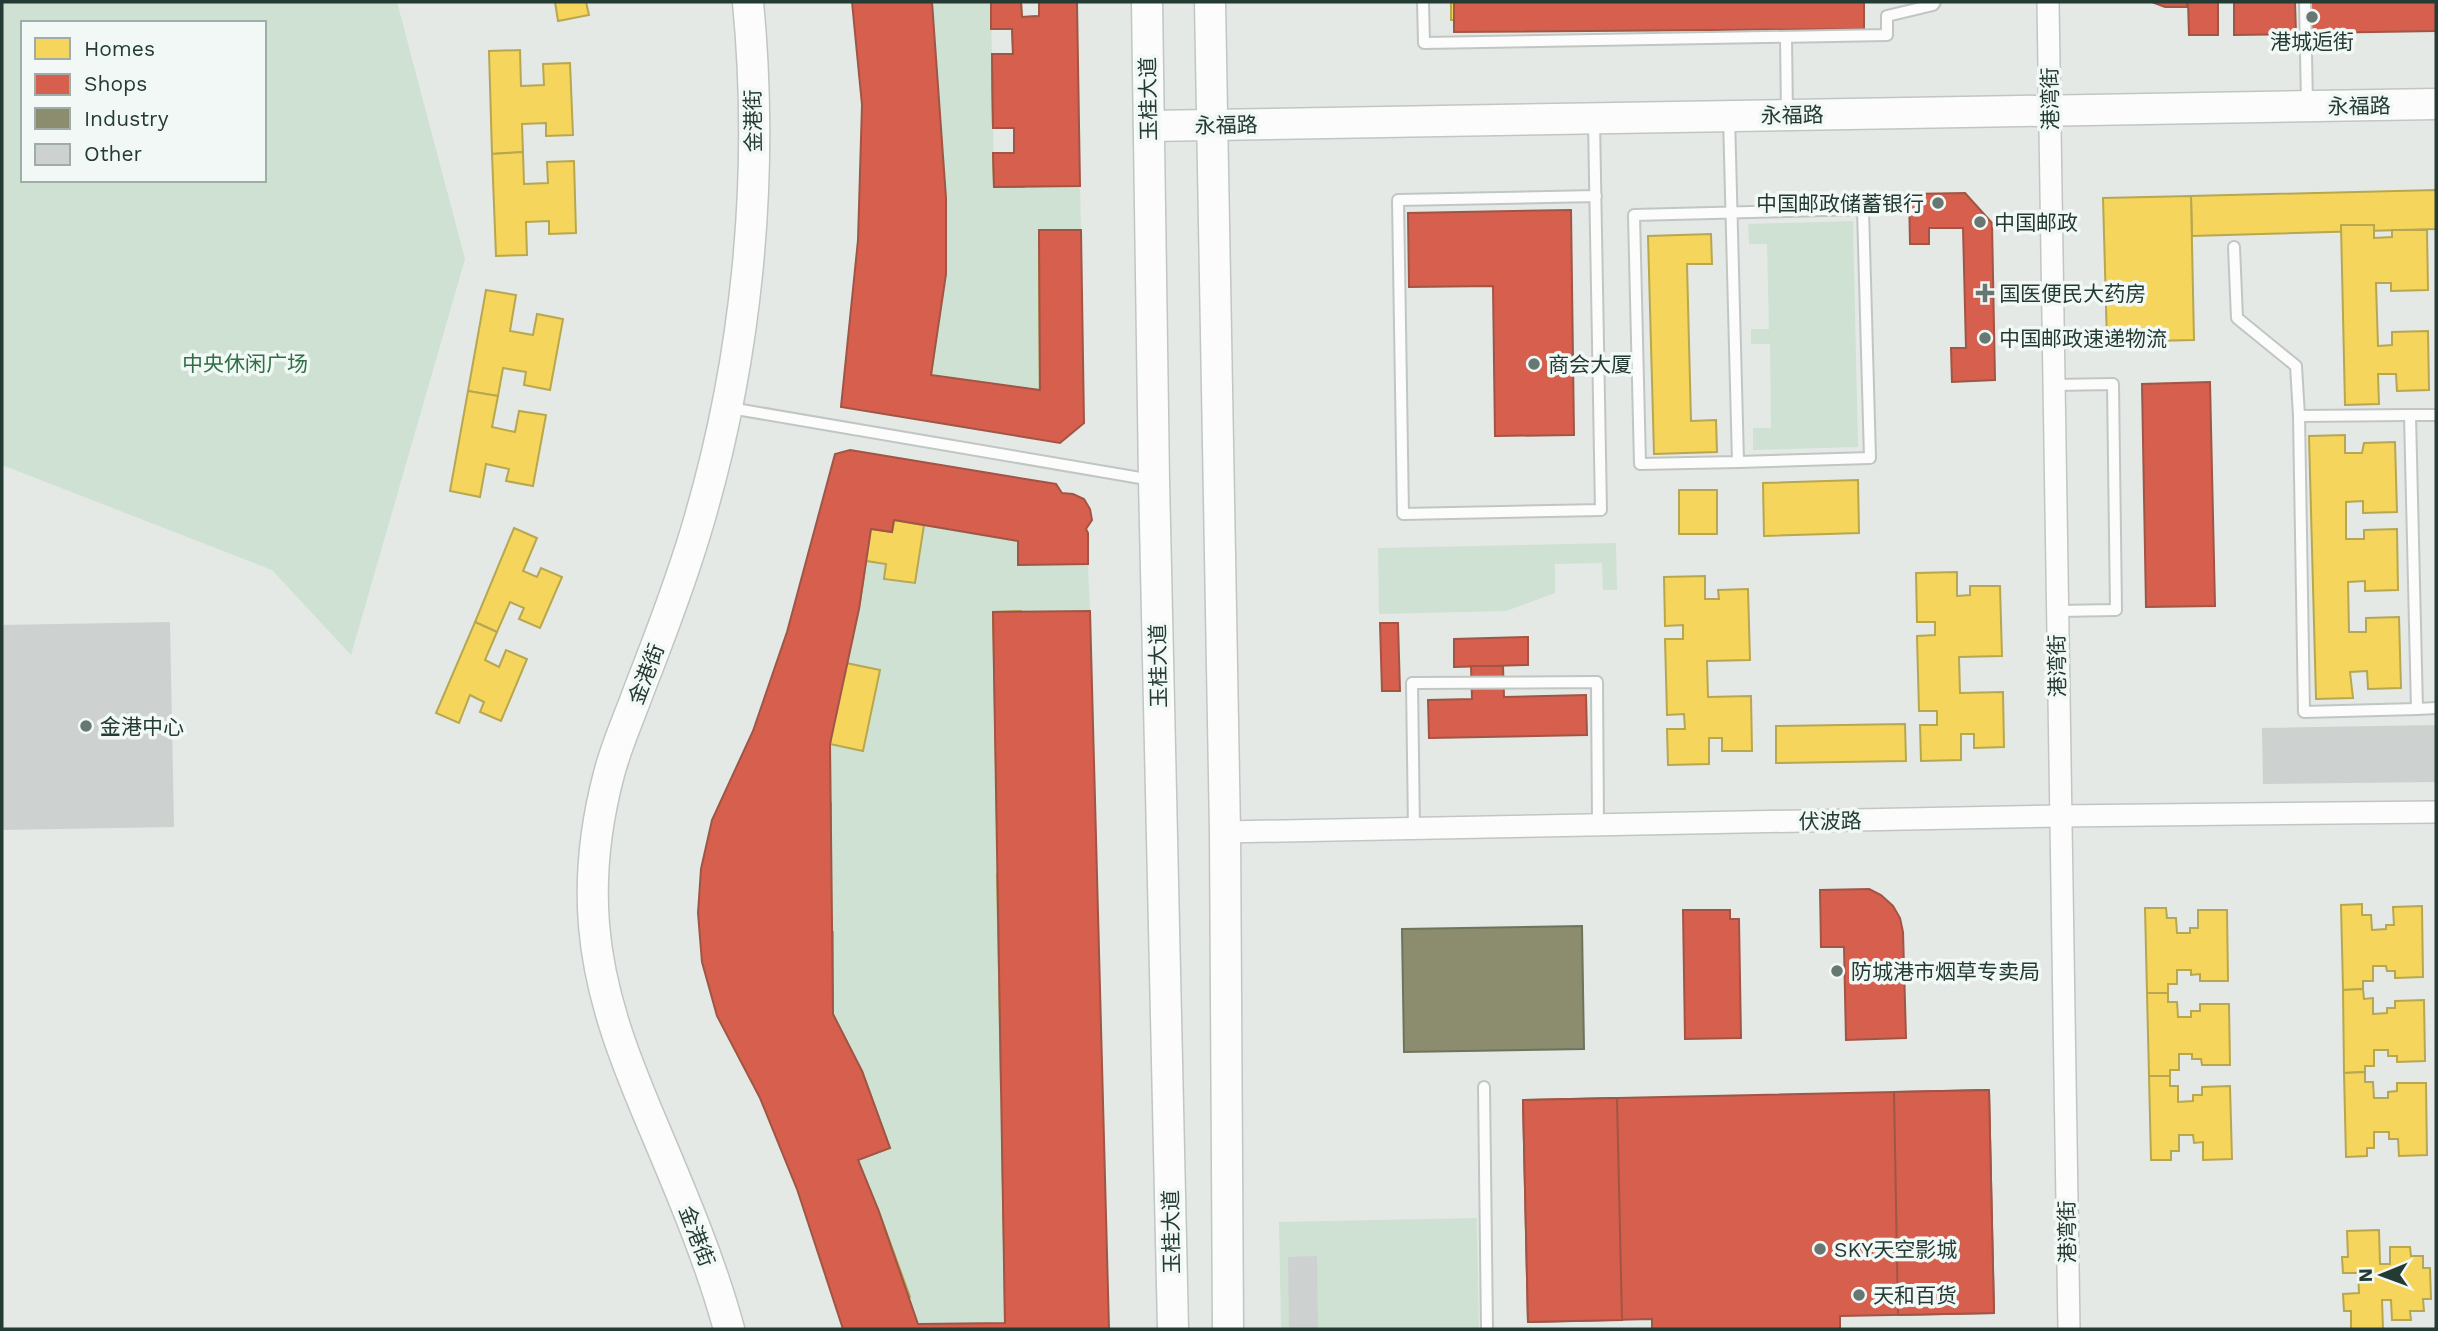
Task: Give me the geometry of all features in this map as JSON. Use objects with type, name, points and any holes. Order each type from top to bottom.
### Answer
[{"type":"street","name":"金港街","points":[[729,1329],[696,1229],[618,1043],[602,984],[594,924],[594,853],[609,774],[680,584],[710,484],[727,407],[743,304],[753,176],[754,108],[748,2]]},
{"type":"street","name":"玉桂大道","points":[[1147,2],[1154,480],[1173,1329]]},
{"type":"street","points":[[1210,2],[1224,832],[1228,1329]]},
{"type":"street","name":"港湾街","points":[[2048,2],[2069,1329]]},
{"type":"street","name":"永福路","points":[[1149,126],[2436,104]]},
{"type":"street","name":"伏波路","points":[[1224,832],[2059,816],[2436,812]]},
{"type":"lane","points":[[1423,2],[1424,43],[1887,35],[1887,16],[1933,5],[1935,2]]},
{"type":"lane","points":[[2305,2],[2307,107]]},
{"type":"lane","points":[[1786,37],[1787,116]]},
{"type":"lane","points":[[1729,117],[1738,462]]},
{"type":"lane","points":[[1594,119],[1596,197],[1601,510],[1403,513],[1398,200],[1596,197]]},
{"type":"lane","points":[[1863,209],[1870,458],[1640,464],[1634,215],[1731,212],[1863,209]]},
{"type":"lane","points":[[2234,247],[2237,317],[2296,366],[2304,712],[2436,708]]},
{"type":"lane","points":[[2054,385],[2113,384],[2116,610],[2056,611]]},
{"type":"lane","points":[[727,407],[1154,480]]},
{"type":"lane","points":[[2410,415],[2417,709]]},
{"type":"lane","points":[[2299,416],[2436,415]]},
{"type":"lane","points":[[1414,829],[1412,683],[1597,682],[1598,825]]},
{"type":"lane","points":[[1484,1087],[1487,1329]]},
{"type":"green space","name":"中央休闲广场","points":[[2,2],[397,2],[465,259],[351,655],[272,570],[2,465]]},
{"type":"green space","points":[[932,2],[991,2],[994,187],[1080,186],[1081,230],[1039,231],[1040,390],[931,375],[946,274],[946,198]]},
{"type":"green space","points":[[1853,221],[1858,447],[1753,450],[1753,428],[1771,428],[1770,344],[1751,344],[1751,329],[1769,329],[1767,244],[1749,244],[1748,224]]},
{"type":"green space","points":[[924,525],[1018,541],[1019,565],[1088,564],[1090,611],[993,612],[1005,1323],[918,1324],[858,1160],[890,1148],[862,1071],[833,1014],[830,744],[863,750],[879,671],[846,663],[866,561],[886,564],[884,579],[915,583]]},
{"type":"green space","points":[[1616,543],[1617,590],[1603,590],[1602,563],[1555,564],[1555,593],[1506,611],[1379,614],[1378,548]]},
{"type":"green space","points":[[1477,1218],[1479,1329],[1281,1329],[1279,1222]]},
{"type":"building: Homes","points":[[555,2],[586,2],[589,15],[558,21]]},
{"type":"building: Homes","points":[[991,2],[1021,2],[1022,17],[1039,16],[1039,2],[1066,2],[1067,71],[1039,71],[1039,57],[1022,57],[1023,88],[992,88],[992,54],[1013,54],[1012,29],[991,29]]},
{"type":"building: Homes","points":[[1451,2],[1484,2],[1485,20],[1451,20]]},
{"type":"building: Homes","points":[[1676,2],[1709,2],[1709,22],[1676,22]]},
{"type":"building: Homes","points":[[520,50],[521,86],[544,85],[543,64],[570,63],[573,135],[546,136],[546,123],[522,124],[523,152],[492,154],[489,51]]},
{"type":"building: Homes","points":[[992,88],[1023,88],[1023,116],[1040,115],[1040,100],[1068,99],[1069,170],[1041,170],[1041,156],[1024,156],[1024,187],[994,187],[993,153],[1014,153],[1014,128],[993,128]]},
{"type":"building: Homes","points":[[523,152],[524,184],[548,183],[547,162],[574,161],[576,233],[549,234],[549,221],[526,222],[527,255],[496,256],[492,154]]},
{"type":"building: Homes","points":[[867,183],[896,183],[896,218],[916,218],[916,197],[946,198],[946,274],[915,273],[915,252],[895,251],[895,289],[865,285],[866,248],[877,248],[877,225],[866,225]]},
{"type":"building: Homes","points":[[2436,190],[2436,229],[2192,236],[2191,196]]},
{"type":"building: Homes","points":[[2191,196],[2194,340],[2107,342],[2103,198]]},
{"type":"building: Homes","points":[[2341,225],[2374,225],[2374,238],[2392,237],[2392,230],[2427,230],[2428,290],[2391,291],[2391,283],[2376,283],[2378,346],[2392,345],[2392,332],[2428,331],[2429,390],[2397,391],[2396,374],[2378,374],[2379,404],[2345,405]]},
{"type":"building: Homes","points":[[1711,234],[1712,264],[1687,264],[1691,421],[1716,420],[1717,452],[1654,454],[1648,236]]},
{"type":"building: Homes","points":[[1039,239],[1069,239],[1070,428],[1040,428]]},
{"type":"building: Homes","points":[[865,285],[895,289],[891,318],[907,320],[909,300],[940,304],[931,375],[901,372],[903,357],[886,355],[881,402],[852,399],[858,345],[868,346],[870,327],[860,326]]},
{"type":"building: Homes","points":[[486,290],[516,295],[510,331],[533,335],[537,314],[563,319],[550,390],[524,385],[526,372],[503,368],[498,396],[468,391]]},
{"type":"building: Homes","points":[[468,391],[498,396],[492,427],[515,432],[519,411],[546,415],[533,486],[506,481],[509,469],[486,464],[480,497],[450,491]]},
{"type":"building: Homes","points":[[2345,435],[2345,453],[2362,453],[2364,443],[2395,442],[2397,512],[2363,513],[2363,501],[2346,502],[2346,539],[2364,539],[2364,530],[2397,529],[2398,590],[2365,591],[2365,581],[2348,582],[2349,632],[2366,632],[2366,618],[2399,617],[2401,688],[2368,689],[2367,671],[2350,672],[2353,698],[2316,699],[2309,436]]},
{"type":"building: Homes","points":[[848,461],[881,467],[871,529],[892,532],[894,520],[924,525],[915,583],[884,579],[886,564],[866,561],[859,609],[825,604]]},
{"type":"building: Homes","points":[[1858,480],[1859,533],[1764,536],[1763,483]]},
{"type":"building: Homes","points":[[1679,490],[1717,490],[1717,534],[1679,534]]},
{"type":"building: Homes","points":[[514,528],[537,538],[523,571],[537,577],[541,568],[562,577],[540,628],[519,619],[524,608],[510,602],[497,632],[475,622]]},
{"type":"building: Homes","points":[[1957,572],[1957,596],[1970,595],[1970,586],[2000,586],[2002,656],[1959,657],[1960,693],[2003,692],[2004,747],[1974,748],[1974,734],[1961,734],[1961,760],[1921,761],[1920,725],[1937,725],[1937,711],[1919,711],[1917,636],[1935,635],[1935,622],[1917,622],[1916,573]]},
{"type":"building: Homes","points":[[1705,576],[1705,599],[1719,599],[1718,590],[1748,589],[1750,660],[1707,661],[1708,697],[1751,696],[1752,751],[1722,751],[1722,738],[1709,738],[1709,764],[1668,765],[1667,729],[1685,729],[1684,714],[1667,715],[1665,639],[1683,639],[1683,625],[1665,626],[1664,577]]},
{"type":"building: Homes","points":[[1021,611],[1022,646],[1048,646],[1048,624],[1083,624],[1084,706],[1050,706],[1050,688],[1023,688],[1024,711],[995,712],[993,612]]},
{"type":"building: Homes","points":[[475,622],[497,632],[485,660],[499,667],[506,650],[527,659],[501,721],[480,712],[484,702],[470,695],[459,723],[436,713]]},
{"type":"building: Homes","points":[[794,640],[823,646],[816,680],[842,685],[846,663],[880,670],[863,751],[830,744],[833,726],[808,721],[801,753],[772,747]]},
{"type":"building: Homes","points":[[1024,711],[1024,755],[1050,754],[1050,732],[1085,732],[1086,814],[1052,814],[1051,796],[1026,796],[1026,826],[997,827],[995,712]]},
{"type":"building: Homes","points":[[1905,724],[1906,761],[1776,763],[1776,726]]},
{"type":"building: Homes","points":[[770,790],[770,825],[796,825],[796,803],[831,803],[831,885],[797,885],[797,867],[771,867],[771,912],[742,912],[741,791]]},
{"type":"building: Homes","points":[[997,874],[1026,874],[1026,909],[1053,908],[1052,887],[1087,886],[1088,968],[1054,969],[1053,950],[1027,950],[1028,974],[999,974]]},
{"type":"building: Homes","points":[[2362,904],[2362,915],[2371,915],[2372,930],[2386,929],[2386,925],[2394,925],[2393,907],[2422,906],[2423,977],[2395,978],[2395,971],[2387,971],[2386,966],[2373,966],[2373,981],[2363,981],[2363,989],[2343,990],[2341,905]]},
{"type":"building: Homes","points":[[2145,908],[2166,908],[2167,918],[2176,918],[2177,933],[2190,933],[2190,928],[2198,928],[2198,910],[2227,910],[2228,981],[2200,981],[2200,974],[2191,975],[2191,970],[2177,970],[2177,984],[2168,984],[2168,993],[2147,993]]},
{"type":"building: Homes","points":[[742,912],[771,912],[772,955],[798,954],[798,933],[833,932],[833,1014],[799,1014],[799,996],[772,997],[773,1041],[743,1042]]},
{"type":"building: Homes","points":[[999,974],[1028,974],[1029,1017],[1055,1016],[1054,994],[1088,994],[1090,1076],[1056,1077],[1055,1058],[1030,1059],[1031,1088],[1001,1089]]},
{"type":"building: Homes","points":[[2363,989],[2364,999],[2373,998],[2373,1014],[2387,1013],[2387,1008],[2395,1008],[2395,1001],[2424,1000],[2425,1061],[2397,1062],[2397,1056],[2388,1056],[2388,1050],[2374,1050],[2374,1066],[2365,1066],[2365,1072],[2344,1073],[2343,990]]},
{"type":"building: Homes","points":[[2147,993],[2168,993],[2168,1002],[2177,1002],[2178,1017],[2191,1017],[2191,1011],[2200,1011],[2200,1004],[2229,1004],[2230,1065],[2202,1065],[2201,1059],[2192,1059],[2192,1054],[2179,1054],[2179,1070],[2170,1070],[2170,1076],[2149,1076]]},
{"type":"building: Homes","points":[[862,1071],[890,1148],[858,1160],[852,1143],[827,1152],[838,1183],[811,1193],[773,1090],[801,1080],[813,1112],[837,1104],[830,1083]]},
{"type":"building: Homes","points":[[2365,1072],[2365,1082],[2373,1082],[2374,1098],[2388,1098],[2388,1092],[2397,1091],[2397,1083],[2426,1083],[2427,1155],[2399,1156],[2398,1139],[2389,1139],[2389,1132],[2374,1132],[2374,1148],[2367,1148],[2367,1156],[2346,1157],[2344,1073]]},
{"type":"building: Homes","points":[[2149,1076],[2170,1076],[2170,1086],[2178,1086],[2178,1102],[2193,1101],[2193,1095],[2202,1095],[2202,1087],[2230,1086],[2232,1159],[2203,1160],[2203,1142],[2194,1143],[2193,1135],[2179,1135],[2179,1151],[2171,1151],[2171,1160],[2151,1160]]},
{"type":"building: Homes","points":[[1002,1142],[1031,1142],[1031,1177],[1058,1176],[1057,1155],[1092,1154],[1093,1236],[1059,1237],[1059,1218],[1032,1219],[1033,1242],[1004,1242]]},
{"type":"building: Homes","points":[[840,1189],[853,1224],[866,1219],[864,1215],[878,1209],[910,1297],[896,1302],[893,1294],[880,1299],[891,1329],[860,1329],[813,1199]]},
{"type":"building: Homes","points":[[2379,1230],[2380,1264],[2390,1264],[2390,1247],[2410,1247],[2411,1256],[2423,1256],[2423,1268],[2430,1268],[2431,1299],[2423,1299],[2424,1311],[2410,1311],[2411,1320],[2392,1320],[2391,1300],[2382,1300],[2383,1329],[2351,1329],[2351,1311],[2344,1311],[2343,1294],[2359,1293],[2358,1273],[2343,1273],[2342,1257],[2348,1257],[2347,1231]]},
{"type":"building: Homes","points":[[1004,1242],[1033,1242],[1034,1285],[1060,1284],[1060,1263],[1094,1262],[1095,1329],[1061,1329],[1061,1326],[1005,1329]]},
{"type":"building: Shops","points":[[852,2],[932,2],[946,198],[946,274],[931,375],[1040,390],[1039,230],[1081,230],[1084,423],[1060,443],[841,407],[858,240],[862,105]]},
{"type":"building: Shops","points":[[991,2],[1021,2],[1022,17],[1039,16],[1039,2],[1077,2],[1080,186],[994,187],[993,153],[1014,153],[1014,128],[993,128],[992,54],[1013,54],[1012,29],[991,29]]},
{"type":"building: Shops","points":[[1454,2],[1864,2],[1864,29],[1454,32]]},
{"type":"building: Shops","points":[[2152,2],[2187,2],[2187,7],[2165,7]]},
{"type":"building: Shops","points":[[2188,2],[2218,2],[2218,35],[2189,35]]},
{"type":"building: Shops","points":[[2234,2],[2295,2],[2296,34],[2234,35]]},
{"type":"building: Shops","points":[[2310,2],[2436,2],[2436,31],[2311,33]]},
{"type":"building: Shops","points":[[1965,193],[1992,223],[1995,380],[1952,382],[1951,348],[1966,348],[1963,228],[1929,228],[1929,244],[1910,244],[1909,194]]},
{"type":"building: Shops","name":"商会大厦","points":[[1571,210],[1574,435],[1495,436],[1493,286],[1409,287],[1408,213]]},
{"type":"building: Shops","points":[[2210,382],[2215,606],[2146,607],[2142,384]]},
{"type":"building: Shops","points":[[850,450],[1056,484],[1062,493],[1084,499],[1090,509],[1092,520],[1086,529],[1088,564],[1018,565],[1018,541],[894,520],[892,532],[871,529],[859,609],[830,744],[833,1014],[862,1071],[890,1148],[858,1160],[918,1324],[1005,1323],[993,612],[1090,611],[1109,1329],[843,1329],[797,1189],[760,1098],[717,1016],[702,962],[698,913],[701,869],[712,820],[753,731],[787,632],[835,454]]},
{"type":"building: Shops","points":[[1380,623],[1398,623],[1400,691],[1382,691]]},
{"type":"building: Shops","points":[[1528,637],[1528,665],[1454,667],[1454,639]]},
{"type":"building: Shops","points":[[1471,666],[1503,666],[1504,697],[1586,695],[1587,735],[1429,738],[1428,700],[1472,699]]},
{"type":"building: Shops","points":[[1869,889],[1893,906],[1900,918],[1903,932],[1906,1038],[1846,1040],[1844,947],[1821,947],[1820,890]]},
{"type":"building: Shops","points":[[1683,910],[1730,910],[1730,919],[1739,919],[1741,1038],[1685,1039]]},
{"type":"building: Shops","points":[[1989,1090],[1994,1313],[1840,1316],[1840,1329],[1652,1329],[1652,1319],[1528,1322],[1523,1100]]},
{"type":"building: Shops","points":[[1989,1090],[1994,1313],[1898,1315],[1894,1092]]},
{"type":"building: Shops","points":[[1617,1098],[1622,1320],[1528,1322],[1523,1100]]},
{"type":"building: Industry","points":[[1582,926],[1584,1049],[1404,1052],[1402,929]]},
{"type":"building: Other","name":"金港中心","points":[[169,623],[173,826],[2,829],[2,626]]},
{"type":"building: Other","points":[[2436,726],[2436,781],[2264,783],[2263,729]]},
{"type":"building: Other","points":[[1316,1257],[1317,1329],[1290,1329],[1289,1258]]},
{"type":"place","name":"港城逅街","points":[[2312,17]]},
{"type":"place","name":"中国邮政储蓄银行","points":[[1938,203]]},
{"type":"place","name":"中国邮政","points":[[1980,222]]},
{"type":"place","name":"国医便民大药房","points":[[1985,293]]},
{"type":"place","name":"中国邮政速递物流","points":[[1985,338]]},
{"type":"place","name":"商会大厦","points":[[1534,364]]},
{"type":"place","name":"金港中心","points":[[86,726]]},
{"type":"place","name":"防城港市烟草专卖局","points":[[1837,971]]},
{"type":"place","name":"SKY天空影城","points":[[1820,1249]]},
{"type":"place","name":"天和百货","points":[[1859,1295]]}]
